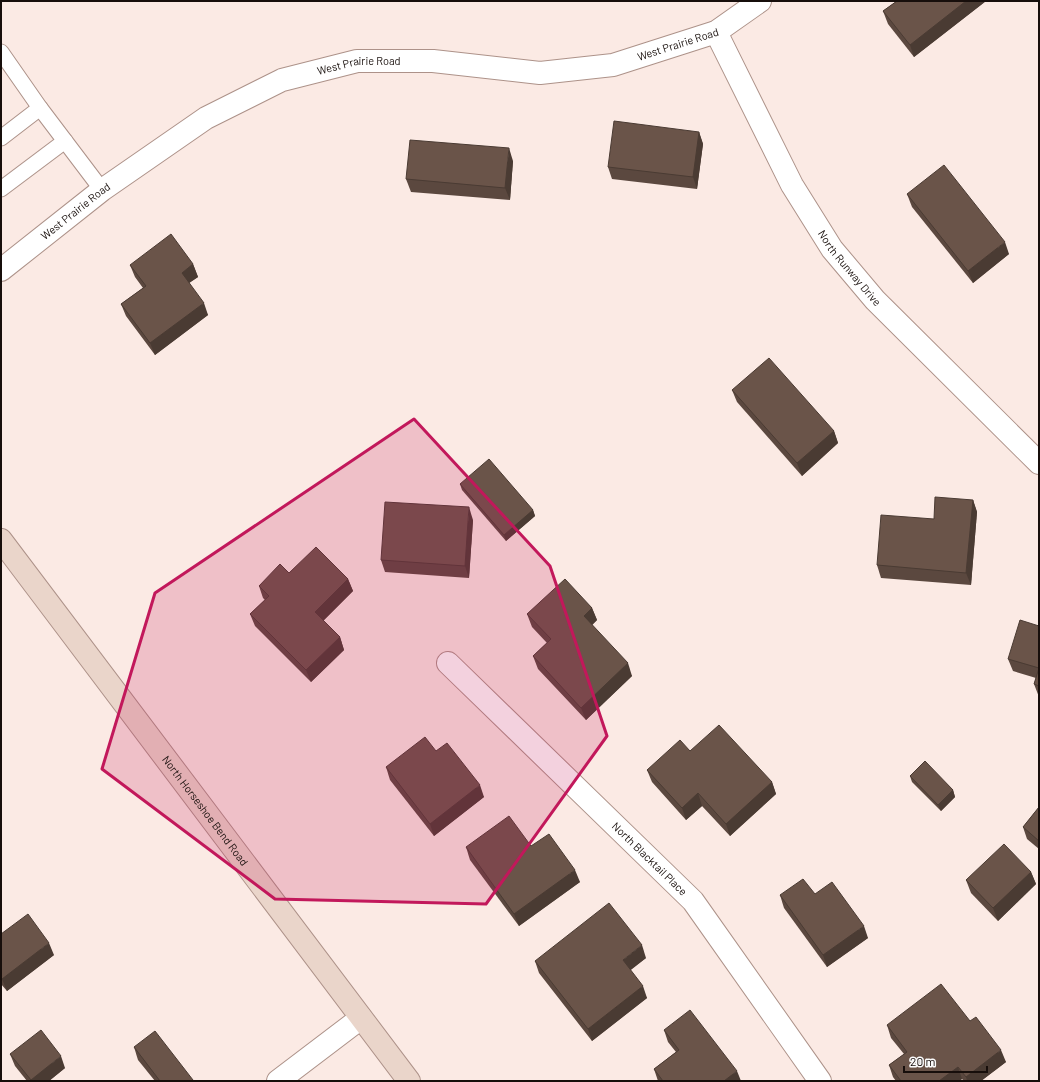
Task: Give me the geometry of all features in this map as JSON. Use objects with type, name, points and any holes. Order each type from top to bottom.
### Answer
[{"type":"street","name":"West Prairie Road","points":[[1,270],[102,190],[206,118],[282,80],[357,61],[433,61],[540,73],[613,65],[716,32],[760,1]]},
{"type":"street","name":"North Runway Drive","points":[[716,32],[792,185],[832,249],[875,300],[1039,463]]},
{"type":"street","name":"North Horseshoe Bend Road","points":[[1,540],[409,1081]]},
{"type":"street","name":"North Blacktail Place","points":[[448,662],[693,901],[820,1081]]},
{"type":"street","points":[[278,1081],[361,1018]]},
{"type":"lane","points":[[1,52],[40,108],[102,190]]},
{"type":"lane","points":[[1,138],[40,108]]},
{"type":"lane","points":[[1,189],[65,141]]},
{"type":"highlighted area","points":[[414,419],[550,566],[607,736],[486,904],[275,899],[102,769],[155,593]]},
{"type":"building","points":[[897,1],[966,1],[910,45],[883,11]]},
{"type":"building","points":[[614,121],[699,132],[693,177],[608,167]]},
{"type":"building","points":[[410,140],[509,148],[505,188],[406,179]]},
{"type":"building","points":[[944,165],[1005,242],[968,271],[907,194]]},
{"type":"building","points":[[171,234],[193,264],[182,273],[204,303],[150,343],[121,304],[146,286],[130,265]]},
{"type":"building","points":[[769,358],[834,431],[797,463],[732,390]]},
{"type":"building","points":[[489,459],[533,510],[504,535],[460,484]]},
{"type":"building","points":[[935,497],[973,500],[966,573],[877,565],[881,515],[934,519]]},
{"type":"building","points":[[385,502],[469,507],[465,566],[381,560]]},
{"type":"building","points":[[316,547],[348,579],[315,612],[340,637],[306,670],[250,614],[269,596],[259,586],[280,564],[289,573]]},
{"type":"building","points":[[565,579],[592,608],[584,616],[628,663],[581,708],[533,656],[551,639],[527,614]]},
{"type":"building","points":[[1020,620],[1039,626],[1039,668],[1008,659]]},
{"type":"building","points":[[1039,668],[1039,686],[1034,684]]},
{"type":"building","points":[[719,725],[772,782],[726,824],[698,793],[682,808],[647,770],[680,740],[690,751]]},
{"type":"building","points":[[425,737],[436,751],[447,743],[480,785],[430,824],[386,767]]},
{"type":"building","points":[[925,761],[953,790],[938,805],[910,776]]},
{"type":"building","points":[[1039,807],[1039,841],[1023,827]]},
{"type":"building","points":[[509,816],[531,846],[549,834],[575,870],[514,914],[466,847]]},
{"type":"building","points":[[1004,844],[1031,872],[993,908],[966,880]]},
{"type":"building","points":[[803,879],[815,894],[832,882],[864,926],[823,955],[780,895]]},
{"type":"building","points":[[609,903],[642,945],[623,960],[643,986],[588,1029],[535,961]]},
{"type":"building","points":[[28,914],[49,943],[2,979],[1,934]]},
{"type":"building","points":[[941,984],[970,1021],[976,1017],[1001,1050],[966,1077],[958,1067],[939,1081],[901,1081],[889,1065],[907,1052],[887,1025]]},
{"type":"building","points":[[690,1010],[737,1071],[724,1081],[663,1081],[654,1069],[679,1050],[664,1030]]},
{"type":"building","points":[[41,1030],[61,1056],[31,1080],[10,1054]]},
{"type":"building","points":[[155,1031],[193,1080],[160,1081],[134,1047]]}]
